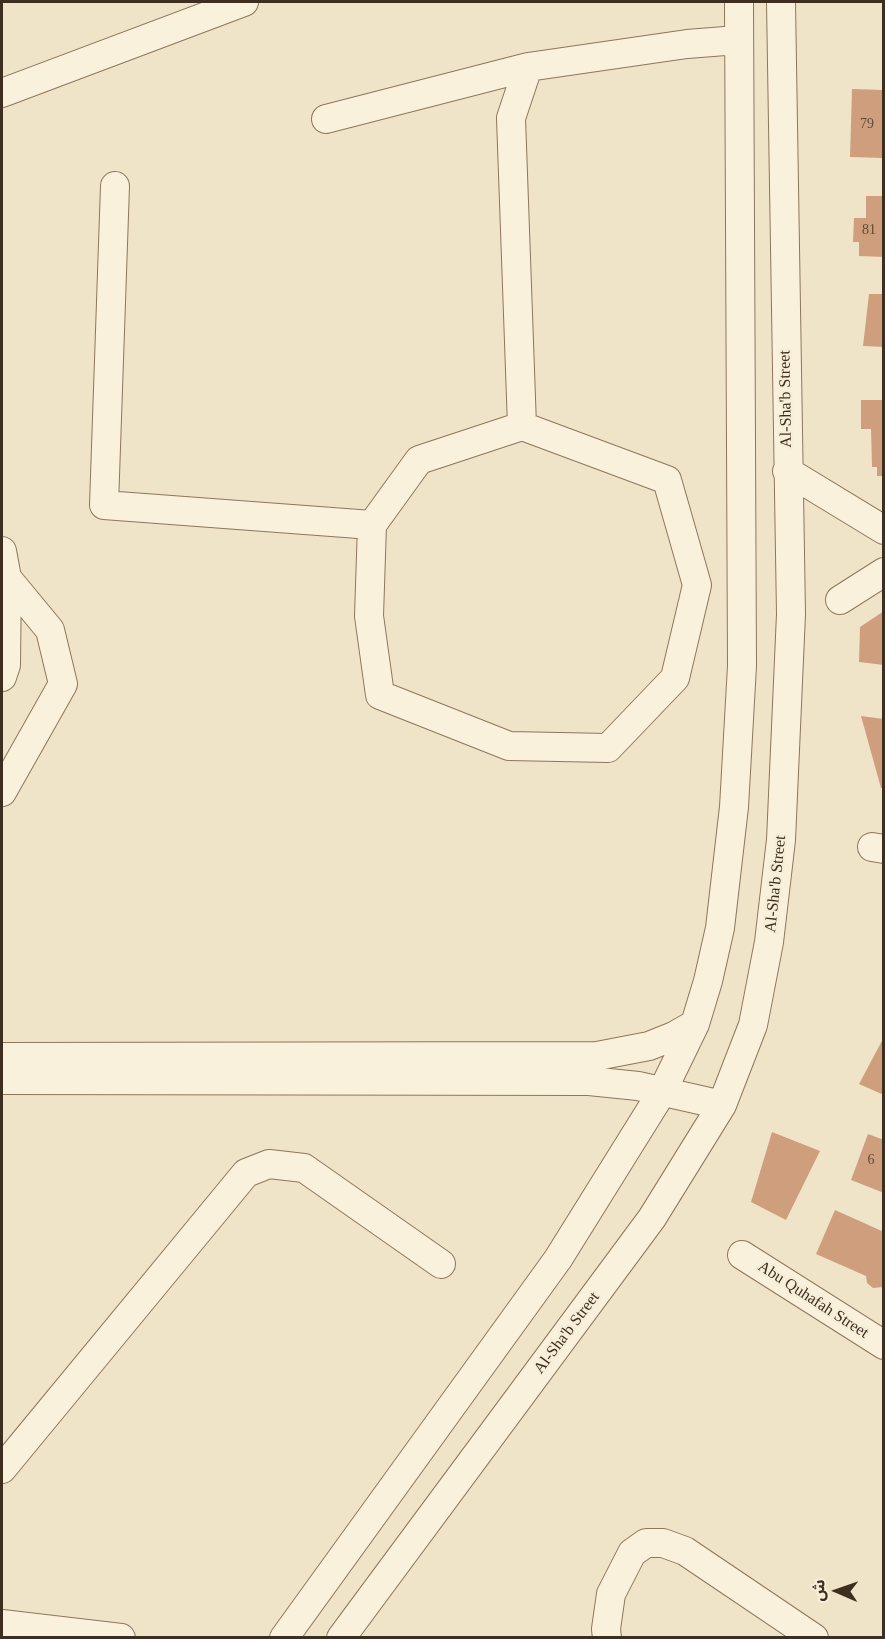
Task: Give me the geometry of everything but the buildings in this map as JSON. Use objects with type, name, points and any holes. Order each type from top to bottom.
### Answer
[{"type":"street","points":[[2,93],[244,2]]},
{"type":"street","points":[[284,1638],[558,1259],[662,1092],[695,1024],[708,981],[720,928],[734,807],[742,666],[739,2]]},
{"type":"street","name":"Al-Sha'b Street","points":[[341,1638],[652,1218],[722,1105],[753,1025],[770,942],[782,840],[791,614],[781,2]]},
{"type":"street","points":[[326,119],[528,67],[687,44],[738,40]]},
{"type":"street","points":[[522,426],[511,118],[528,67]]},
{"type":"street","points":[[116,186],[104,505],[372,525]]},
{"type":"street","points":[[522,426],[667,480],[697,585],[675,678],[608,748],[509,746],[380,695],[369,616],[372,525],[419,460],[522,426]]},
{"type":"street","points":[[787,471],[884,530]]},
{"type":"street","points":[[2,677],[6,665],[4,564]]},
{"type":"street","points":[[2,792],[63,684],[50,630],[4,564]]},
{"type":"street","points":[[840,600],[884,572]]},
{"type":"street","points":[[2,1057],[597,1056],[649,1046],[695,1024]]},
{"type":"street","points":[[2,1080],[589,1081],[614,1082],[722,1105]]},
{"type":"street","points":[[2,1469],[246,1173],[269,1164],[304,1168],[441,1264]]},
{"type":"street","name":"Abu Quhafah Street","points":[[742,1255],[884,1345]]},
{"type":"street","points":[[607,1638],[611,1594],[632,1553],[646,1543],[663,1544],[685,1551],[814,1638]]},
{"type":"street","points":[[2,1624],[117,1637]]}]
